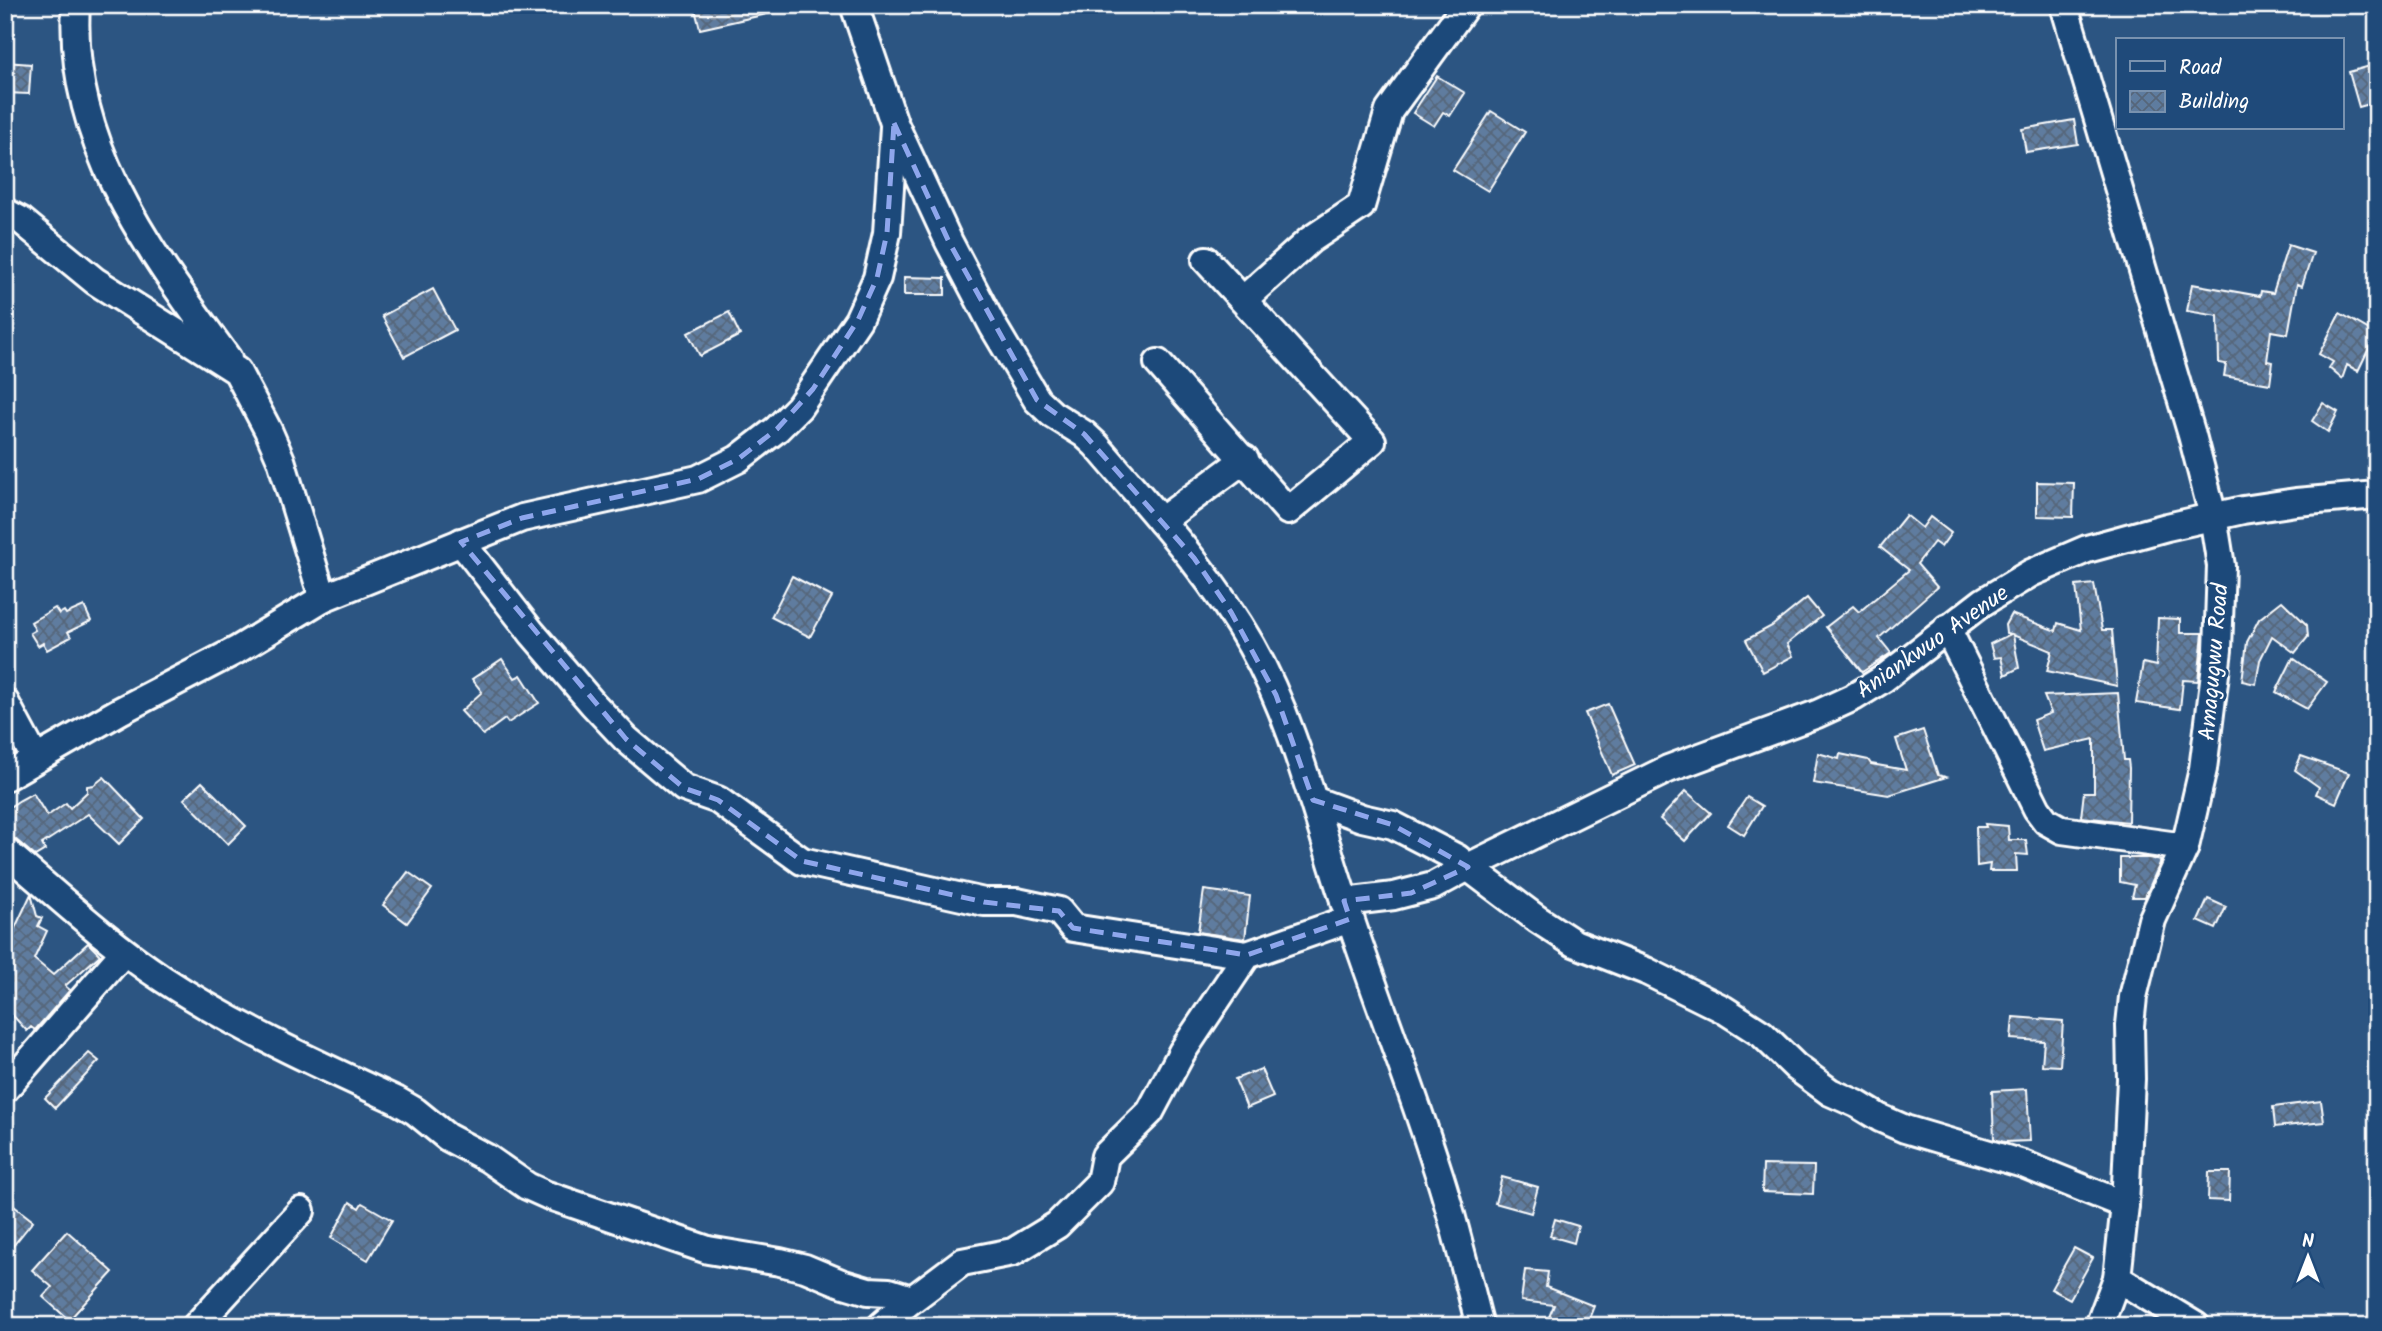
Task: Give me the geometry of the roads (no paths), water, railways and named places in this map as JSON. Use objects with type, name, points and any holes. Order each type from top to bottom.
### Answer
[{"type":"street","points":[[76,5],[74,28],[86,105],[117,193],[137,230],[237,371],[268,430],[281,460],[323,598]]},
{"type":"street","points":[[854,5],[894,123],[949,242],[993,326],[1037,400],[1096,445],[1194,558],[1253,648],[1276,695],[1313,800],[1347,911],[1438,1169],[1480,1326]]},
{"type":"street","points":[[1243,300],[1310,240],[1360,205],[1390,111],[1466,5]]},
{"type":"street","name":"Amagugwu Road","points":[[2064,5],[2192,435],[2213,516],[2221,566],[2218,650],[2203,769],[2185,848],[2152,920],[2133,997],[2125,1205],[2117,1278],[2099,1326]]},
{"type":"street","points":[[5,777],[35,758],[237,650],[323,598],[522,518],[698,479],[738,459],[777,429],[799,407],[858,320],[877,278],[887,233],[894,123]]},
{"type":"street","points":[[5,212],[22,221],[96,281],[237,371]]},
{"type":"street","points":[[1158,363],[1288,511],[1372,441],[1206,260]]},
{"type":"street","points":[[1161,521],[1245,459]]},
{"type":"street","name":"Aniankwuo Avenue","points":[[1247,955],[1347,911],[1433,886],[1668,769],[1817,714],[1854,697],[1883,679],[1983,602],[2031,573],[2087,549],[2213,516],[2296,502],[2377,495]]},
{"type":"street","points":[[461,542],[562,669],[626,739],[684,788],[718,800],[802,861],[984,902],[1017,902],[1059,911],[1073,928],[1247,955],[1182,1052],[1150,1112],[1105,1156],[1100,1182],[1057,1225],[1013,1252],[962,1262],[881,1326]]},
{"type":"street","points":[[1947,628],[2046,821],[2062,830],[2185,848]]},
{"type":"street","points":[[5,702],[35,758]]},
{"type":"street","points":[[1313,800],[1362,818],[1393,825],[1457,858],[1537,919],[1574,943],[1608,954],[1723,1009],[1762,1034],[1796,1067],[1830,1092],[1880,1118],[2024,1164],[2125,1205]]},
{"type":"street","points":[[5,851],[124,952],[164,979],[227,1018],[396,1100],[415,1111],[447,1138],[487,1158],[527,1186],[708,1250],[805,1268],[868,1291],[899,1294],[907,1299],[906,1304]]},
{"type":"street","points":[[5,1090],[124,952]]},
{"type":"street","points":[[196,1326],[301,1211]]},
{"type":"street","points":[[2117,1278],[2196,1326]]}]
